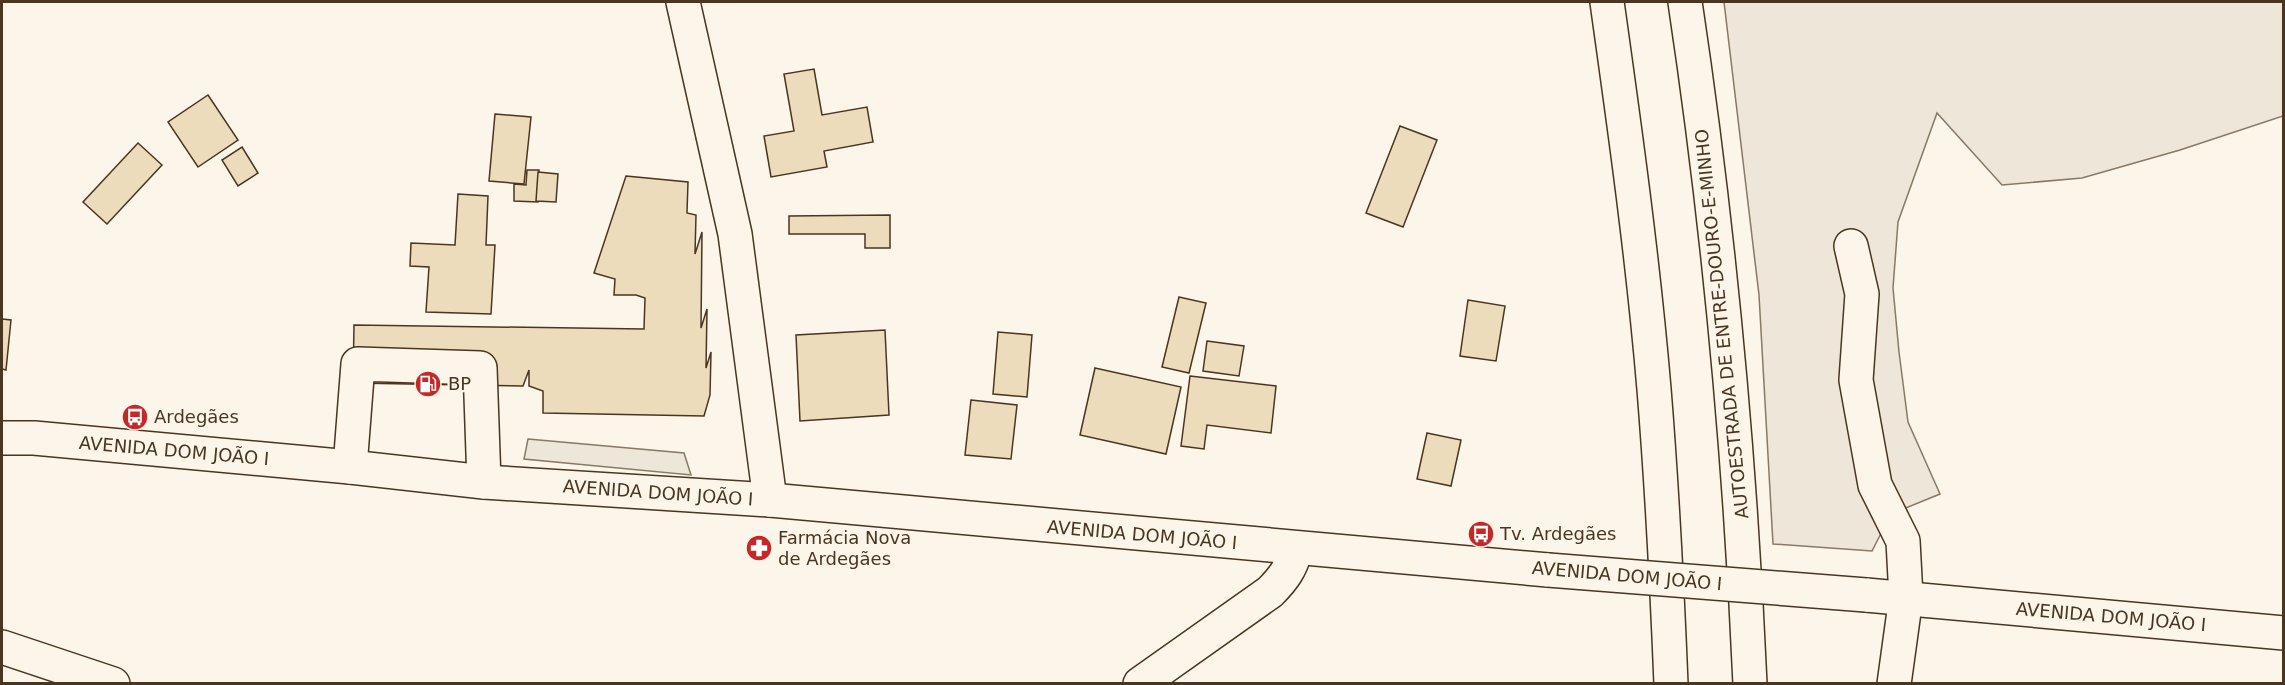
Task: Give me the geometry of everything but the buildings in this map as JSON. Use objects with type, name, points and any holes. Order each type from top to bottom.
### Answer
[{"type":"main road","points":[[682,2],[735,234],[770,501]]},
{"type":"main road","points":[[1606,2],[1626,137],[1654,387],[1671,684]]},
{"type":"main road","name":"AUTOESTRADA DE ENTRE-DOURO-E-MINHO","points":[[1684,2],[1702,115],[1730,367],[1740,494],[1750,684]]},
{"type":"main road","points":[[1851,246],[1862,294],[1856,380],[1875,484],[1903,541],[1906,597],[1894,684]]},
{"type":"main road","points":[[350,467],[358,364],[480,368],[484,482]]},
{"type":"main road","name":"AVENIDA DOM JOÃO I","points":[[2,438],[34,438],[350,467],[484,482],[770,501],[1296,549],[1906,597],[2283,633]]},
{"type":"main road","points":[[1140,684],[1270,592],[1291,567],[1296,549]]},
{"type":"main road","points":[[2,647],[113,684]]},
{"type":"shaded area","points":[[1724,2],[2283,2],[2283,116],[2180,150],[2082,178],[2002,185],[1937,113],[1898,222],[1893,288],[1908,422],[1940,494],[1891,514],[1872,551],[1773,544],[1759,295]]},
{"type":"shaded area","points":[[528,439],[684,453],[691,475],[524,459]]},
{"type":"place","name":"BP","points":[[428,384]]},
{"type":"place","name":"Ardegães","points":[[135,417]]},
{"type":"place","name":"Tv. Ardegães","points":[[1481,534]]},
{"type":"place","name":"Farmácia Nova de Ardegães","points":[[759,548]]}]
